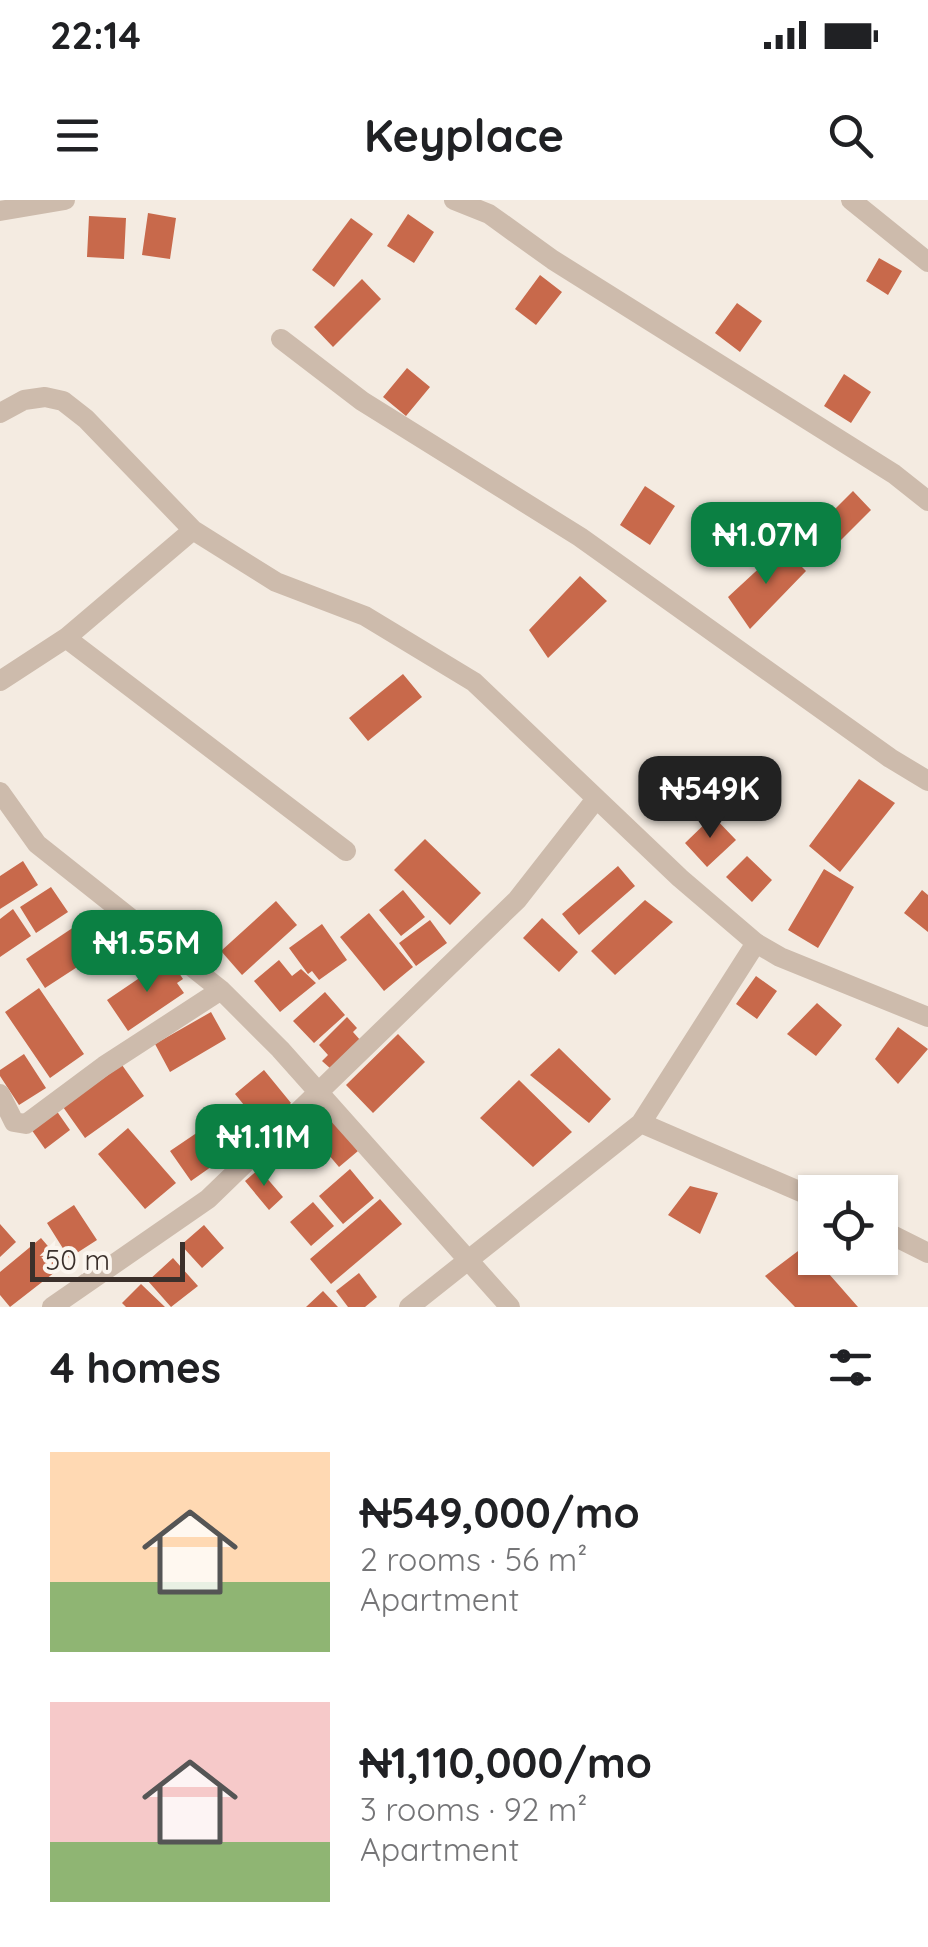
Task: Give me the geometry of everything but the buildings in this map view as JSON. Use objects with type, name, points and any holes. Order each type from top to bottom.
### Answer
[{"type":"street","points":[[0,210],[65,200]]},
{"type":"street","points":[[454,200],[490,214],[553,260],[894,474],[928,501]]},
{"type":"street","points":[[852,200],[928,262]]},
{"type":"street","points":[[281,338],[362,401],[580,536],[890,758],[928,781]]},
{"type":"street","points":[[0,413],[24,400],[45,397],[63,401],[86,419],[193,530],[276,582],[365,616],[474,682],[756,943],[780,957],[928,1017]]},
{"type":"street","points":[[0,681],[66,638],[193,530]]},
{"type":"street","points":[[66,638],[346,851]]},
{"type":"street","points":[[0,792],[37,844],[221,990],[320,1093],[510,1307]]},
{"type":"street","points":[[52,1307],[208,1200],[517,900],[596,799]]},
{"type":"street","points":[[410,1307],[642,1123],[756,943]]},
{"type":"street","points":[[0,1094],[14,1122],[26,1124],[104,1066],[221,990]]},
{"type":"street","points":[[642,1123],[798,1191]]},
{"type":"street","points":[[898,1238],[928,1253]]}]
